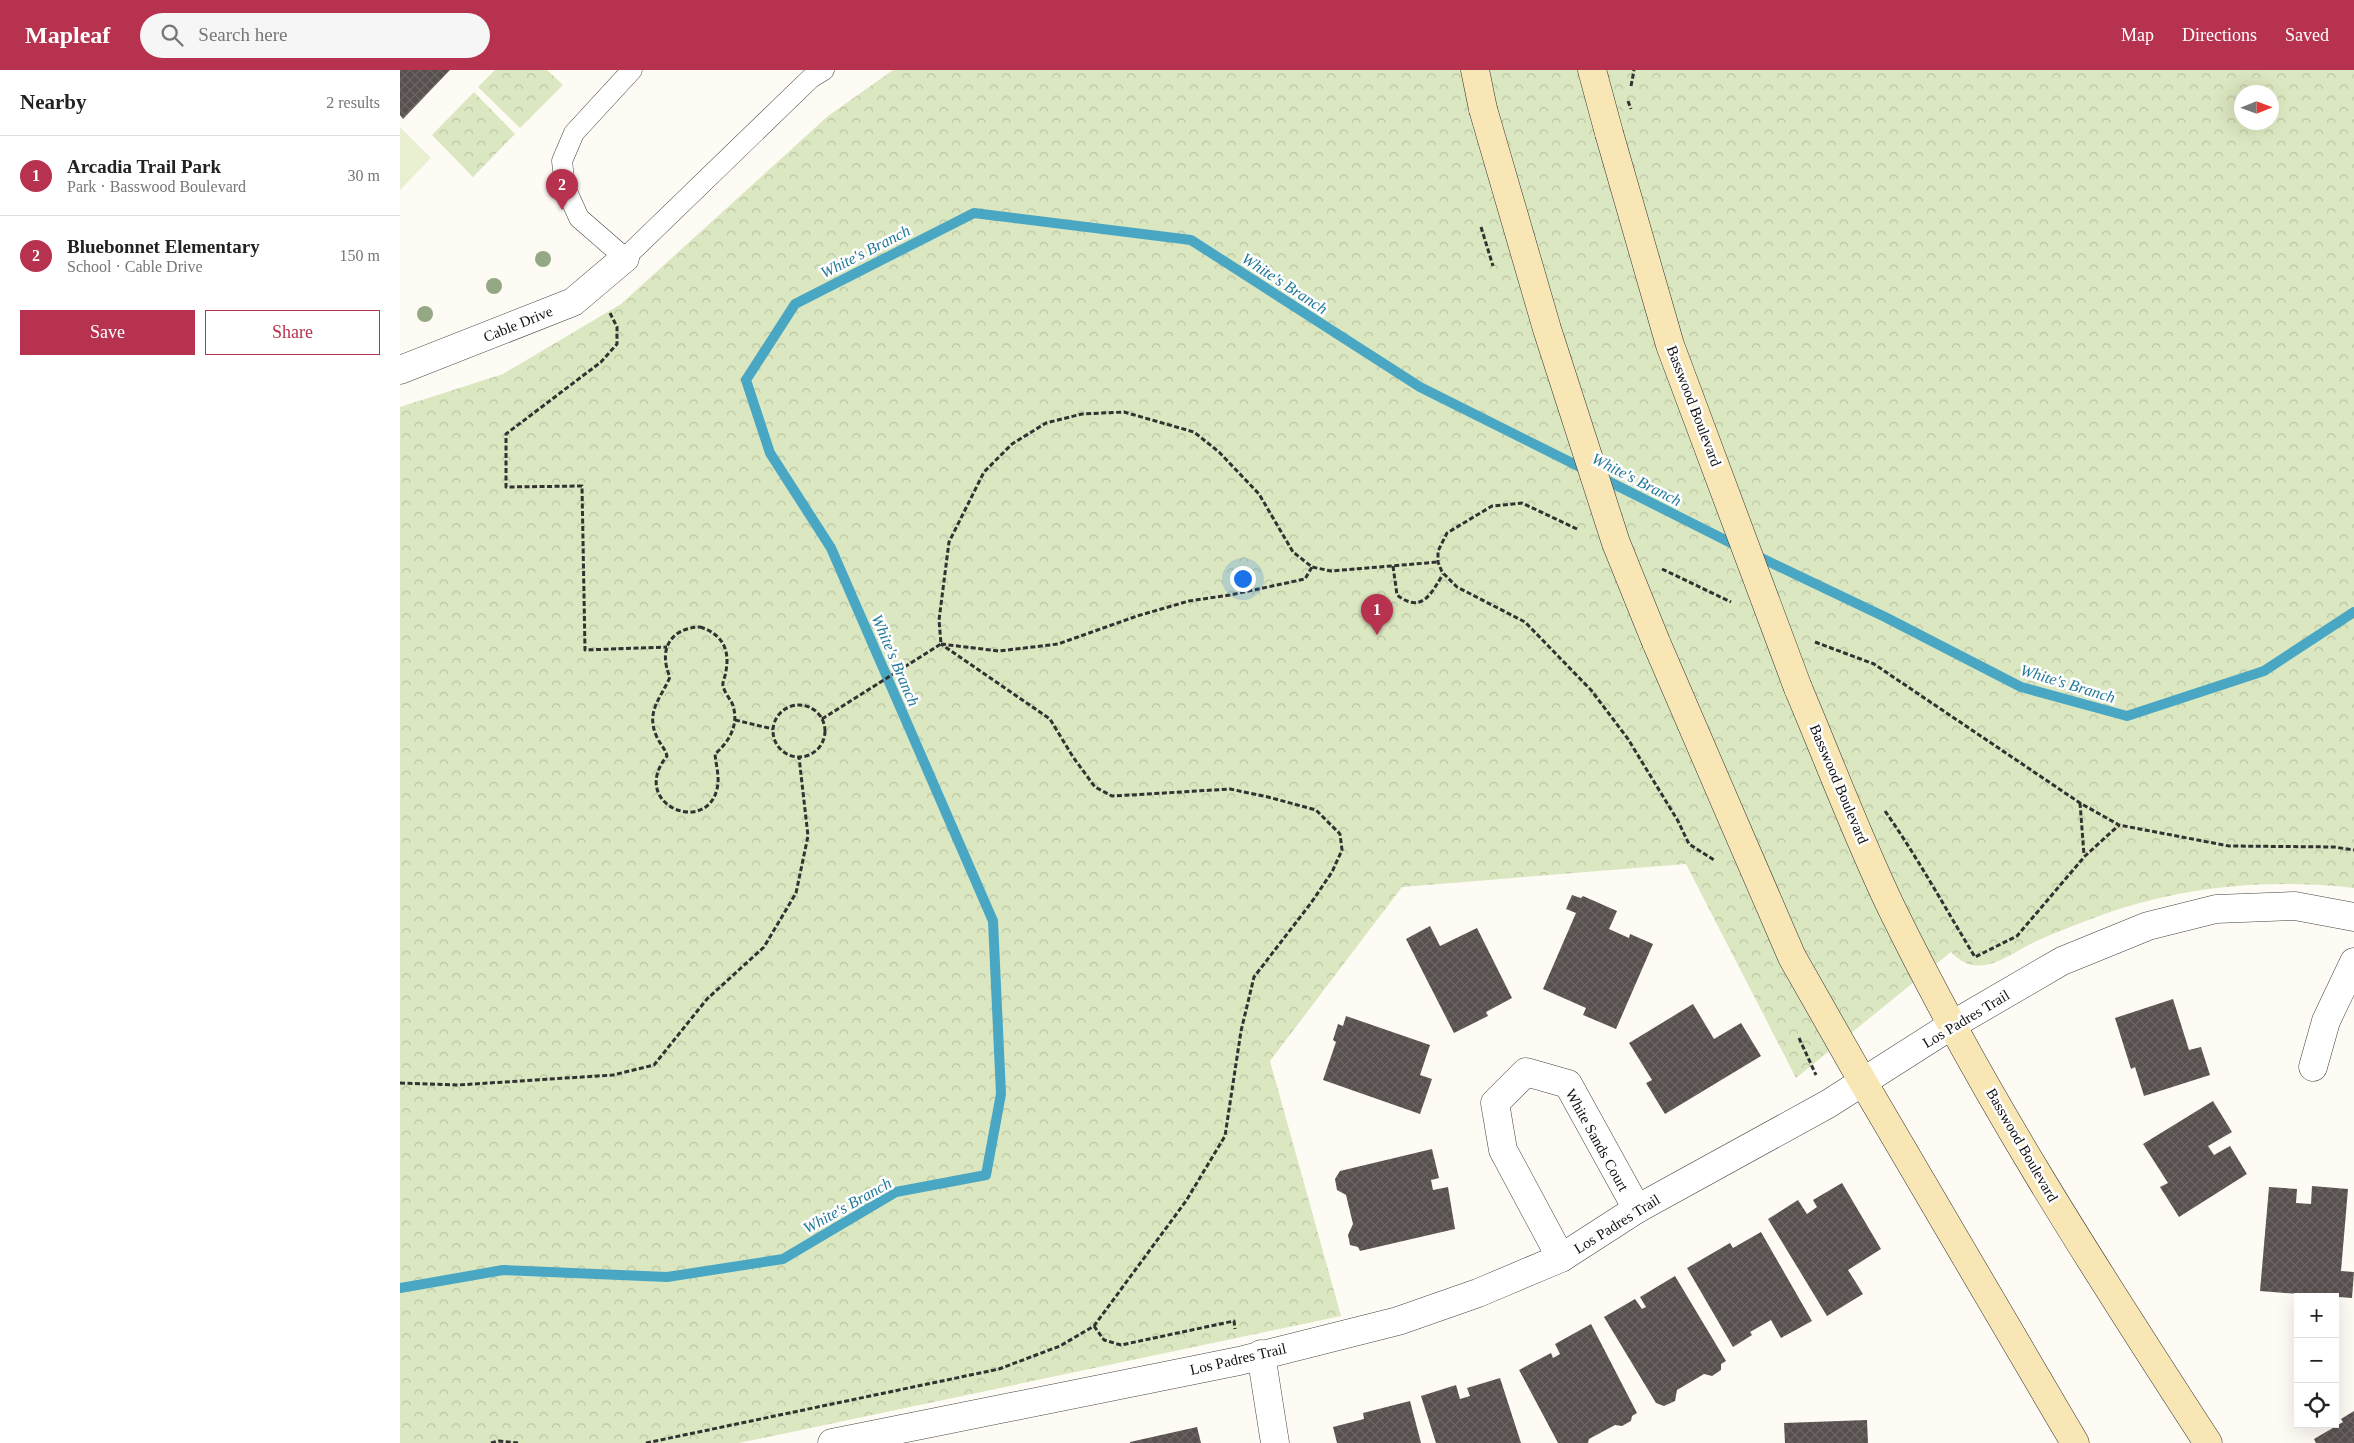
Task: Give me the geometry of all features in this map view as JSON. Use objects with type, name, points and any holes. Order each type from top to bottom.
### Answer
[{"type":"main road","points":[[1475,70],[1483,109],[1568,394],[1616,542],[1656,642],[1792,957],[1863,1082],[2075,1443]]},
{"type":"main road","name":"Basswood Boulevard","points":[[1592,70],[1670,345],[1798,688],[1890,906],[1952,1025],[2083,1250],[2208,1443]]},
{"type":"street","name":"Cable Drive","points":[[400,370],[573,302],[624,258]]},
{"type":"street","name":"Los Padres Trail","points":[[832,1443],[1250,1357],[1398,1322],[1478,1293],[1561,1258],[1637,1209],[1863,1082],[1952,1025],[2062,961],[2148,926],[2216,909],[2295,906],[2354,917]]},
{"type":"street","points":[[2313,1067],[2326,1021],[2354,962]]},
{"type":"street","name":"White Sands Court","points":[[1561,1258],[1502,1150],[1495,1102],[1526,1072],[1568,1084],[1637,1209]]},
{"type":"street","points":[[1250,1357],[1275,1443]]},
{"type":"lane","points":[[632,70],[574,133],[562,161],[566,187],[579,218],[624,258],[811,78],[824,70]]},
{"type":"path","points":[[590,287],[610,313],[617,327],[617,344],[601,362],[506,434],[506,487],[582,486],[584,650],[667,647]]},
{"type":"path","points":[[941,644],[939,620],[949,542],[984,472],[1012,444],[1046,423],[1082,414],[1124,412],[1194,432],[1219,452],[1259,494],[1293,552],[1312,567],[1331,571],[1438,562]]},
{"type":"path","points":[[1394,566],[1397,595],[1407,603],[1418,603],[1429,598],[1443,574]]},
{"type":"path","points":[[822,719],[941,644],[999,651],[1058,644],[1137,616],[1189,601],[1230,595],[1305,579],[1312,567]]},
{"type":"path","points":[[700,627],[718,636],[725,645],[728,655],[723,686],[733,706],[735,720],[732,733],[726,745],[715,754],[718,780],[713,798],[697,811],[687,812],[669,806],[657,791],[658,770],[667,756],[652,725],[657,698],[670,677],[664,657],[667,647],[672,638],[689,628],[700,627]]},
{"type":"path","points":[[646,1443],[999,1369],[1060,1346],[1094,1326],[1186,1201],[1225,1136],[1241,1031],[1254,977],[1332,872],[1342,850],[1340,834],[1316,810],[1230,789],[1131,794],[1122,797],[1103,793],[1095,787],[1073,758],[1050,719],[941,644]]},
{"type":"path","points":[[794,705],[810,708],[822,719],[824,728],[820,744],[807,755],[799,757],[790,756],[777,745],[773,729],[779,713],[794,705]]},
{"type":"path","points":[[735,720],[773,729]]},
{"type":"path","points":[[400,1083],[458,1084],[613,1076],[654,1064],[708,999],[764,947],[796,893],[808,836],[799,757]]},
{"type":"path","points":[[2080,803],[2084,856]]},
{"type":"path","points":[[1884,809],[1916,854],[1941,901],[1975,956],[2017,936],[2084,856],[2119,825]]},
{"type":"path","points":[[1094,1326],[1104,1340],[1121,1345],[1234,1321],[1250,1357]]},
{"type":"path","points":[[491,1443],[499,1441],[518,1443]]},
{"type":"green space","points":[[495,70],[547,70],[563,85],[520,128],[478,87]]},
{"type":"green space","points":[[893,70],[2354,70],[2354,888],[2284,884],[2214,888],[2179,894],[2111,912],[2054,934],[2006,958],[1984,965],[1973,965],[1962,961],[1951,952],[1796,1078],[1686,864],[1402,887],[1270,1061],[1341,1316],[739,1443],[400,1443],[400,407],[503,374],[621,304],[828,116]]},
{"type":"green space","points":[[474,92],[515,134],[473,177],[432,135]]},
{"type":"green space","points":[[400,127],[431,158],[400,190]]},
{"type":"building","points":[[400,70],[450,70],[403,119],[400,115]]},
{"type":"building","points":[[1572,895],[1581,898],[1583,896],[1617,911],[1609,929],[1629,938],[1630,934],[1653,944],[1616,1029],[1583,1015],[1586,1008],[1543,989],[1576,913],[1566,909]]},
{"type":"building","points":[[1430,926],[1440,946],[1477,928],[1512,998],[1486,1012],[1488,1016],[1454,1033],[1406,939]]},
{"type":"building","points":[[2173,999],[2189,1050],[2201,1047],[2210,1075],[2144,1096],[2135,1067],[2131,1069],[2115,1018]]},
{"type":"building","points":[[1693,1004],[1714,1039],[1741,1023],[1761,1056],[1665,1114],[1646,1083],[1652,1080],[1629,1043]]},
{"type":"building","points":[[1346,1016],[1430,1045],[1420,1075],[1432,1079],[1420,1114],[1323,1080],[1336,1042],[1333,1040],[1338,1024],[1343,1026]]},
{"type":"building","points":[[2213,1101],[2232,1132],[2208,1146],[2214,1155],[2230,1146],[2247,1174],[2179,1217],[2160,1187],[2168,1183],[2143,1144]]},
{"type":"building","points":[[1432,1149],[1439,1178],[1431,1180],[1433,1190],[1448,1187],[1455,1229],[1360,1251],[1358,1247],[1350,1245],[1348,1235],[1353,1224],[1346,1195],[1337,1190],[1335,1179],[1340,1171]]},
{"type":"building","points":[[1842,1183],[1881,1249],[1848,1270],[1863,1294],[1827,1316],[1768,1219],[1798,1200],[1807,1214],[1817,1207],[1813,1200]]},
{"type":"building","points":[[2312,1186],[2348,1189],[2341,1271],[2354,1272],[2352,1298],[2339,1297],[2339,1293],[2294,1294],[2260,1291],[2269,1187],[2297,1189],[2296,1203],[2311,1204]]},
{"type":"building","points":[[1761,1232],[1812,1321],[1781,1338],[1771,1320],[1750,1332],[1752,1335],[1733,1347],[1687,1268],[1730,1243],[1733,1248]]},
{"type":"building","points":[[1675,1276],[1726,1361],[1721,1364],[1721,1370],[1712,1376],[1704,1374],[1677,1390],[1675,1401],[1664,1406],[1656,1403],[1604,1317],[1635,1299],[1642,1309],[1646,1307],[1640,1297]]},
{"type":"building","points":[[1591,1324],[1637,1413],[1632,1416],[1631,1421],[1622,1426],[1615,1425],[1589,1439],[1588,1443],[1558,1443],[1519,1370],[1551,1353],[1553,1358],[1560,1354],[1555,1344]]},
{"type":"building","points":[[1500,1378],[1521,1443],[1436,1443],[1421,1396],[1456,1385],[1460,1399],[1470,1396],[1467,1388]]},
{"type":"building","points":[[1410,1401],[1421,1443],[1337,1443],[1333,1427],[1364,1419],[1363,1413]]},
{"type":"building","points":[[2354,1411],[2354,1443],[2316,1443],[2314,1439],[2333,1428],[2339,1428],[2339,1424],[2343,1422],[2341,1419]]},
{"type":"building","points":[[1867,1420],[1868,1443],[1785,1443],[1784,1423]]},
{"type":"building","points":[[1197,1427],[1201,1443],[1130,1443],[1130,1442]]},
{"type":"waterway","name":"White's Branch","points":[[400,1288],[503,1270],[667,1277],[783,1259],[896,1192],[986,1175],[1001,1094],[993,921],[831,548],[770,453],[746,380],[795,304],[974,213],[1191,240],[1420,387],[1588,471]]},
{"type":"waterway","name":"White's Branch","points":[[1600,477],[1739,547]]},
{"type":"waterway","name":"White's Branch","points":[[1755,555],[1885,617],[2021,687],[2127,716],[2264,671],[2354,612]]},
{"type":"place","name":"Bluebonnet Elementary","points":[[562,210]]},
{"type":"place","name":"Arcadia Trail Park","points":[[1377,635]]}]
